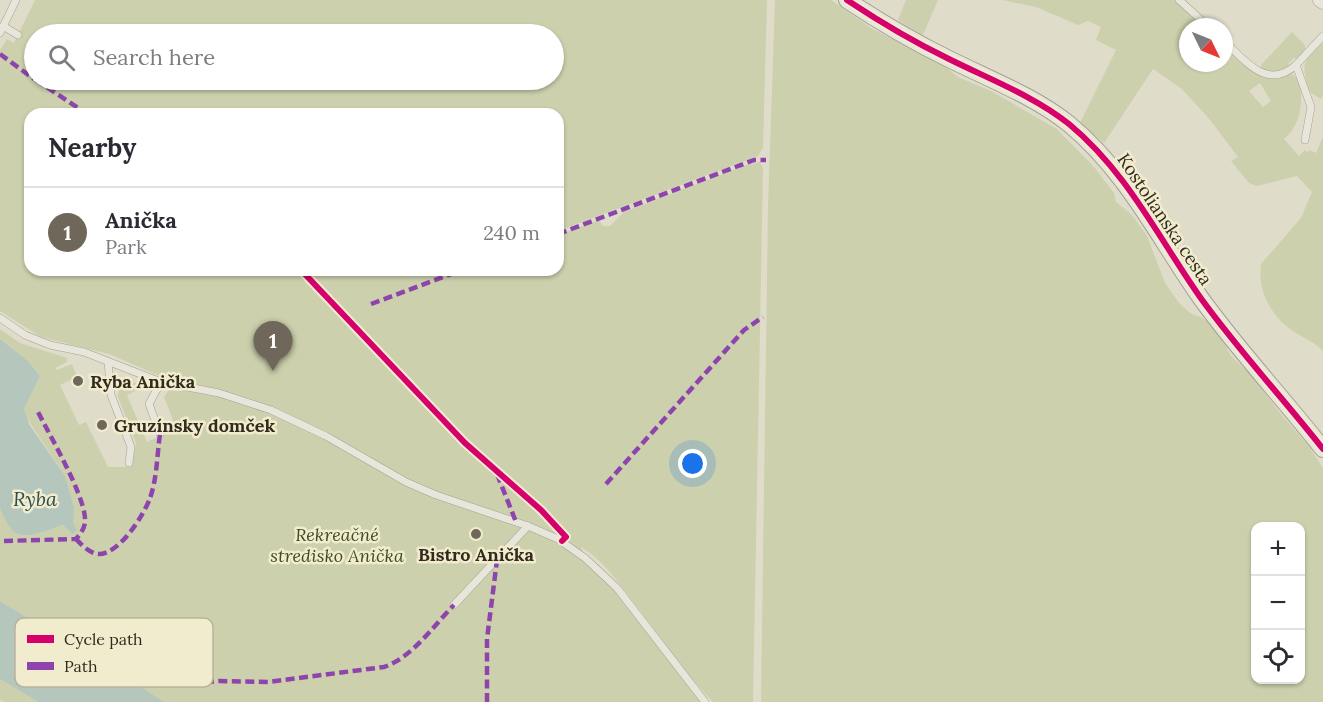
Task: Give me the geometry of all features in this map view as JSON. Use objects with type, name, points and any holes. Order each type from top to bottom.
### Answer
[{"type":"street","name":"Kostolianska cesta","points":[[847,0],[922,46],[1041,105],[1066,122],[1092,145],[1130,189],[1201,299],[1323,449]]},
{"type":"lane","points":[[16,0],[2,30],[18,35]]},
{"type":"lane","points":[[1179,0],[1199,18]]},
{"type":"lane","points":[[1233,48],[1264,74],[1282,75],[1296,65],[1323,36]]},
{"type":"lane","points":[[1296,65],[1311,107],[1305,140]]},
{"type":"lane","points":[[0,318],[33,339],[84,352],[161,382],[219,393],[271,410],[326,436],[406,482],[436,495],[528,526],[567,544],[604,575],[638,614],[705,702]]},
{"type":"lane","points":[[108,362],[111,395],[131,447],[129,463]]},
{"type":"lane","points":[[160,434],[149,404],[161,382]]},
{"type":"lane","points":[[454,605],[528,526]]},
{"type":"green space","name":"Rekreačné stredisko Anička","points":[[35,0],[767,0],[763,147],[758,156],[564,229],[564,108],[24,108],[24,276],[564,276],[564,233],[599,220],[603,226],[610,226],[624,212],[746,165],[760,162],[763,168],[753,702],[713,702],[682,667],[611,573],[581,547],[585,558],[604,575],[705,702],[164,702],[140,687],[213,687],[213,618],[28,618],[0,601],[0,508],[11,529],[21,532],[43,532],[73,523],[65,476],[26,417],[24,409],[40,376],[28,361],[0,339],[0,329],[20,343],[67,358],[67,362],[55,368],[57,370],[72,364],[77,377],[60,385],[79,425],[86,422],[108,467],[132,467],[136,443],[118,397],[122,387],[131,383],[153,386],[153,390],[140,389],[127,395],[147,442],[176,428],[164,397],[169,390],[183,391],[180,386],[161,382],[162,377],[109,354],[41,337],[0,311],[0,50],[7,39],[14,43]]},
{"type":"green space","points":[[775,0],[831,0],[871,28],[947,68],[958,77],[991,91],[1057,129],[1094,167],[1114,193],[1116,202],[1132,215],[1147,236],[1165,283],[1179,303],[1190,313],[1203,318],[1217,329],[1231,356],[1253,377],[1308,445],[1323,468],[1323,702],[761,702],[768,207]]},
{"type":"green space","points":[[906,0],[938,0],[922,37],[898,20]]},
{"type":"green space","points":[[1003,0],[1174,0],[1193,18],[1179,18],[1179,72],[1233,72],[1233,53],[1254,72],[1271,77],[1292,74],[1299,80],[1301,104],[1298,120],[1290,134],[1284,139],[1299,156],[1305,150],[1308,153],[1309,150],[1316,153],[1323,137],[1323,351],[1313,342],[1287,327],[1273,312],[1264,294],[1260,274],[1261,264],[1301,218],[1312,192],[1297,176],[1257,186],[1249,183],[1231,161],[1238,157],[1211,121],[1182,89],[1153,69],[1104,143],[1080,123],[1116,50],[1096,40],[1101,27],[1088,21],[1078,25],[1036,7]],"holes":[[[1260,83],[1271,101],[1263,107],[1249,91]]]},
{"type":"green space","points":[[1292,32],[1305,45],[1305,51],[1297,59],[1294,58],[1288,64],[1290,67],[1283,71],[1272,72],[1261,69],[1261,65]]},
{"type":"green space","points":[[1323,42],[1323,95],[1321,99],[1310,92],[1304,69],[1307,59]]},
{"type":"green space","points":[[0,679],[38,702],[0,700]]},
{"type":"water","name":"Ryba","points":[[0,339],[28,361],[40,376],[24,409],[29,424],[65,476],[74,508],[73,523],[77,530],[73,534],[63,525],[37,534],[17,533],[8,525],[0,508]]},
{"type":"water","points":[[0,601],[28,618],[15,618],[15,687],[141,687],[164,702],[38,702],[0,679]]},
{"type":"marked path","points":[[0,54],[24,72]]},
{"type":"marked path","points":[[51,90],[78,108]]},
{"type":"marked path","points":[[564,232],[754,160],[766,160]]},
{"type":"marked path","points":[[371,304],[446,276]]},
{"type":"marked path","points":[[606,484],[744,330],[763,317]]},
{"type":"marked path","points":[[4,541],[76,539],[85,524],[83,507],[78,494],[37,410]]},
{"type":"marked path","points":[[76,539],[83,546],[98,554],[106,553],[114,548],[130,533],[147,505],[152,491],[160,434]]},
{"type":"marked path","points":[[497,474],[516,522]]},
{"type":"marked path","points":[[487,702],[487,639],[497,560]]},
{"type":"marked path","points":[[213,682],[268,682],[384,667],[413,649],[454,605]]},
{"type":"cycle path","points":[[847,0],[923,46],[1041,105],[1069,124],[1090,143],[1125,184],[1215,317],[1323,449]]},
{"type":"cycle path","points":[[307,276],[465,443],[541,510],[566,537],[562,541]]},
{"type":"place","name":"Anička","points":[[273,371]]},
{"type":"place","name":"Ryba Anička","points":[[78,381]]},
{"type":"place","name":"Gruzínsky domček","points":[[102,425]]},
{"type":"place","name":"Bistro Anička","points":[[476,534]]}]
